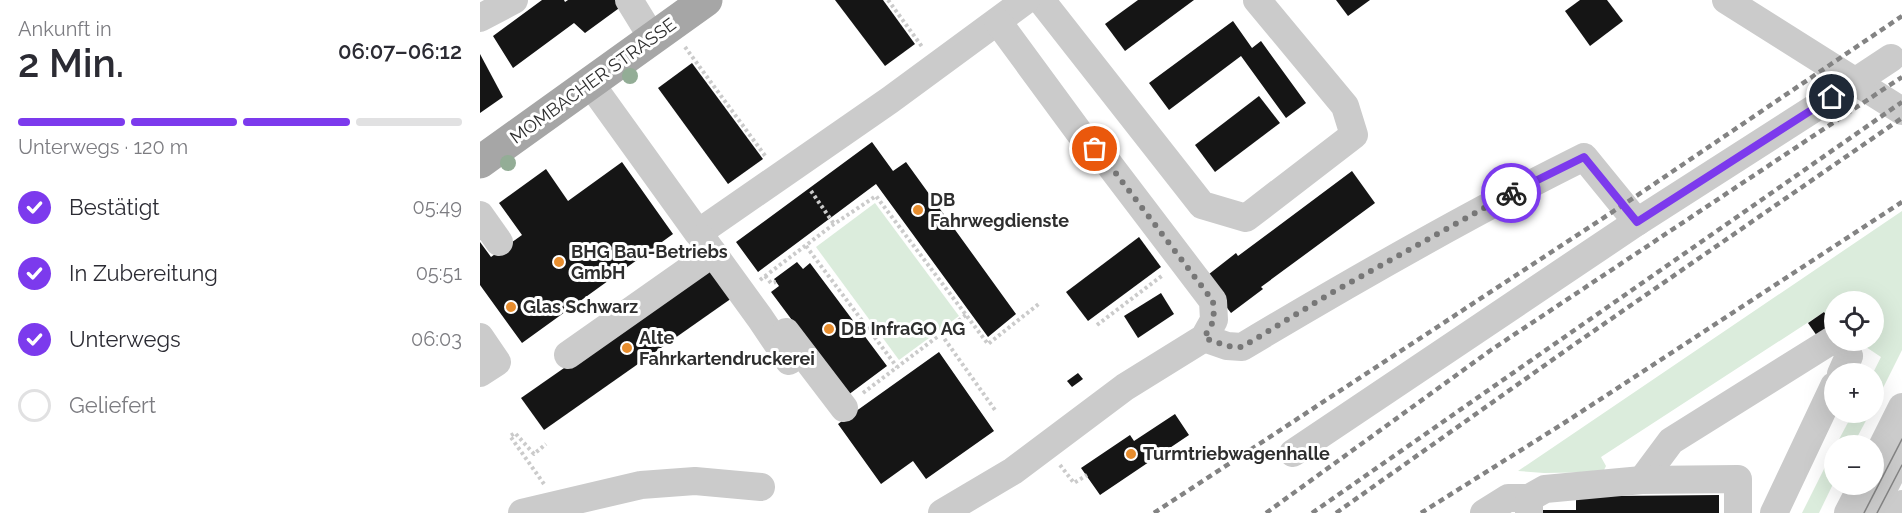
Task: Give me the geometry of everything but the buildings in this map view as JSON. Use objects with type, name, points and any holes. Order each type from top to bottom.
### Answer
[{"type":"main road","name":"MOMBACHER STRASSE","points":[[480,162],[706,0]]},
{"type":"street","points":[[480,18],[514,0]]},
{"type":"street","points":[[629,0],[653,39]]},
{"type":"street","points":[[568,355],[706,243],[780,176],[936,67],[1026,0]]},
{"type":"street","points":[[1041,0],[1202,205],[1246,218],[1354,135],[1345,106],[1257,0]]},
{"type":"street","points":[[1726,0],[1902,111]]},
{"type":"street","points":[[942,513],[1013,471],[1125,387],[1204,338],[1214,320],[1213,301],[1105,159],[1084,139],[998,22]]},
{"type":"street","points":[[1293,453],[1637,222],[1897,55]]},
{"type":"street","points":[[590,83],[743,293],[789,361]]},
{"type":"street","points":[[1204,338],[1227,346],[1242,347],[1333,292],[1505,196],[1584,157],[1637,222]]},
{"type":"street","points":[[480,215],[499,242]]},
{"type":"street","points":[[760,318],[778,321],[844,408]]},
{"type":"street","points":[[480,337],[497,362],[480,373]]},
{"type":"street","points":[[1642,480],[1671,441],[1824,345]]},
{"type":"street","points":[[1774,513],[1824,407]]},
{"type":"street","points":[[1884,443],[1902,407]]},
{"type":"street","points":[[1871,513],[1902,452]]},
{"type":"street","points":[[1484,513],[1508,498],[1529,505],[1545,489],[1642,480],[1738,479],[1738,513]]},
{"type":"street","points":[[522,513],[641,485],[695,482],[761,487]]},
{"type":"street","points":[[1848,513],[1857,495]]},
{"type":"street","points":[[1898,513],[1902,504]]},
{"type":"path","points":[[888,0],[936,67]]},
{"type":"path","points":[[685,46],[780,176]]},
{"type":"path","points":[[810,191],[834,224]]},
{"type":"path","points":[[743,293],[834,224],[876,196],[988,344],[1040,303]]},
{"type":"path","points":[[806,246],[897,367]]},
{"type":"path","points":[[1097,325],[1171,269]]},
{"type":"path","points":[[765,276],[771,284],[776,282]]},
{"type":"path","points":[[844,408],[966,315]]},
{"type":"path","points":[[941,334],[995,410]]},
{"type":"path","points":[[546,444],[534,454],[516,433],[510,436],[559,504]]},
{"type":"path","points":[[1051,441],[1059,464],[1074,483],[1087,475]]},
{"type":"green space","points":[[875,203],[959,316],[899,360],[816,247]]},
{"type":"green space","points":[[1902,211],[1902,350],[1884,386],[1884,363],[1878,363],[1881,357],[1872,351],[1884,351],[1884,291],[1824,291],[1824,312],[1601,457],[1606,466],[1601,472],[1518,471]]},
{"type":"green space","points":[[1848,423],[1865,423],[1858,435],[1841,435]]},
{"type":"green space","points":[[1824,469],[1824,495],[1828,495],[1819,513],[1802,513]]},
{"type":"tram line","points":[[1864,513],[1902,439]]},
{"type":"tram line","points":[[1877,513],[1902,465]]},
{"type":"railway","points":[[1154,513],[1623,205],[1902,16]]},
{"type":"railway","points":[[1266,513],[1491,350],[1902,77]]},
{"type":"railway","points":[[1312,513],[1902,102]]},
{"type":"railway","points":[[1336,513],[1572,346],[1902,118]]},
{"type":"railway","points":[[1421,513],[1564,423],[1902,202]]},
{"type":"way so far","points":[[1095,149],[1213,301],[1214,320],[1204,338],[1227,346],[1242,347],[1333,292],[1511,193]]},
{"type":"place","name":"DB Fahrwegdienste","points":[[918,210]]},
{"type":"place","name":"BHG Bau-Betriebs GmbH","points":[[559,262]]},
{"type":"place","name":"Glas Schwarz","points":[[511,307]]},
{"type":"place","name":"DB InfraGO AG","points":[[829,329]]},
{"type":"place","name":"Alte Fahrkartendruckerei","points":[[627,348]]},
{"type":"place","name":"Turmtriebwagenhalle","points":[[1131,454]]},
{"type":"route","points":[[1511,193],[1584,157],[1637,222],[1832,97]]}]
